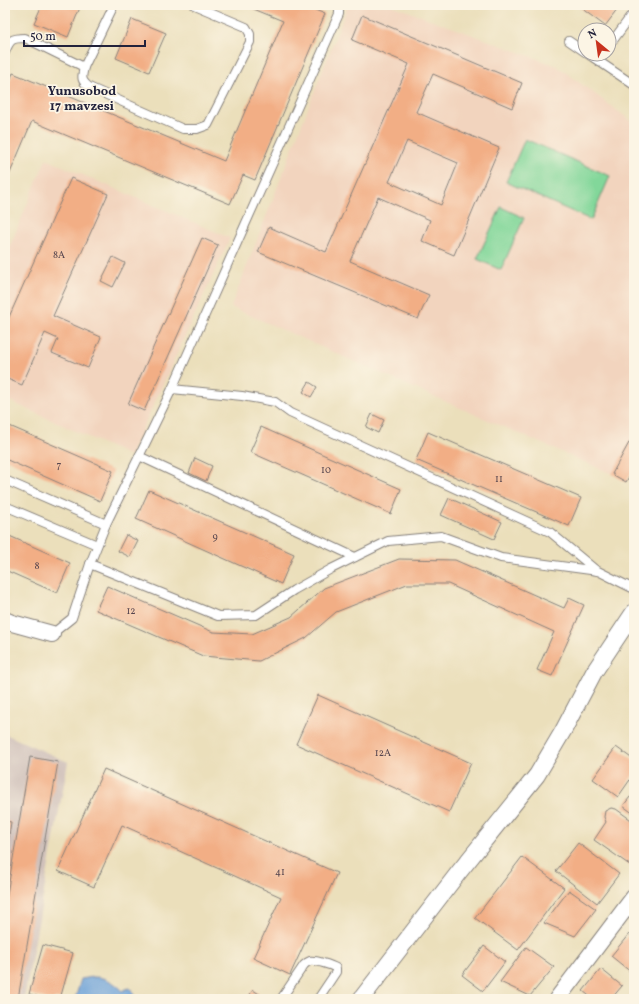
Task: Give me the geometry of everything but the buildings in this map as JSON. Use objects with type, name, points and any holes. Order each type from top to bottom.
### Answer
[{"type":"street","points":[[361,999],[459,872],[537,775],[563,731],[594,672],[634,612]]},
{"type":"street","points":[[5,620],[52,634]]},
{"type":"street","points":[[558,999],[634,897]]},
{"type":"lane","points":[[114,5],[84,67],[82,77],[83,82],[89,87],[183,129],[197,129],[208,125],[250,42],[250,34],[246,27],[194,5]]},
{"type":"lane","points":[[52,634],[72,618],[90,564],[106,524],[172,389],[339,14],[339,5]]},
{"type":"lane","points":[[617,35],[634,12]]},
{"type":"lane","points":[[5,52],[9,42],[17,38],[25,38],[84,67]]},
{"type":"lane","points":[[569,41],[577,46]]},
{"type":"lane","points":[[600,62],[634,85]]},
{"type":"lane","points":[[172,389],[242,396],[275,402],[290,413],[550,532],[598,571],[634,589]]},
{"type":"lane","points":[[139,456],[355,557]]},
{"type":"lane","points":[[5,480],[106,524]]},
{"type":"lane","points":[[5,506],[97,545]]},
{"type":"lane","points":[[90,564],[218,616],[256,615],[294,590],[331,569],[388,541],[442,536],[501,558],[598,571]]},
{"type":"lane","points":[[281,999],[304,965],[311,960],[336,968],[336,972],[318,999]]},
{"type":"shaded area","points":[[348,5],[391,5],[557,66],[634,123],[634,468],[626,482],[612,474],[231,307]]},
{"type":"shaded area","points":[[46,159],[230,238],[130,456],[5,399],[5,258]]},
{"type":"shaded area","points":[[5,734],[68,762],[24,999],[5,999]]},
{"type":"green space","points":[[525,139],[610,176],[591,220],[506,182]]},
{"type":"green space","points":[[501,207],[524,218],[501,270],[477,259]]},
{"type":"water","points":[[93,977],[110,981],[123,991],[130,988],[134,993],[134,997],[131,999],[75,999],[81,979]]},
{"type":"district","name":"Yunusobod 17 mavzesi","points":[[82,100]]}]
